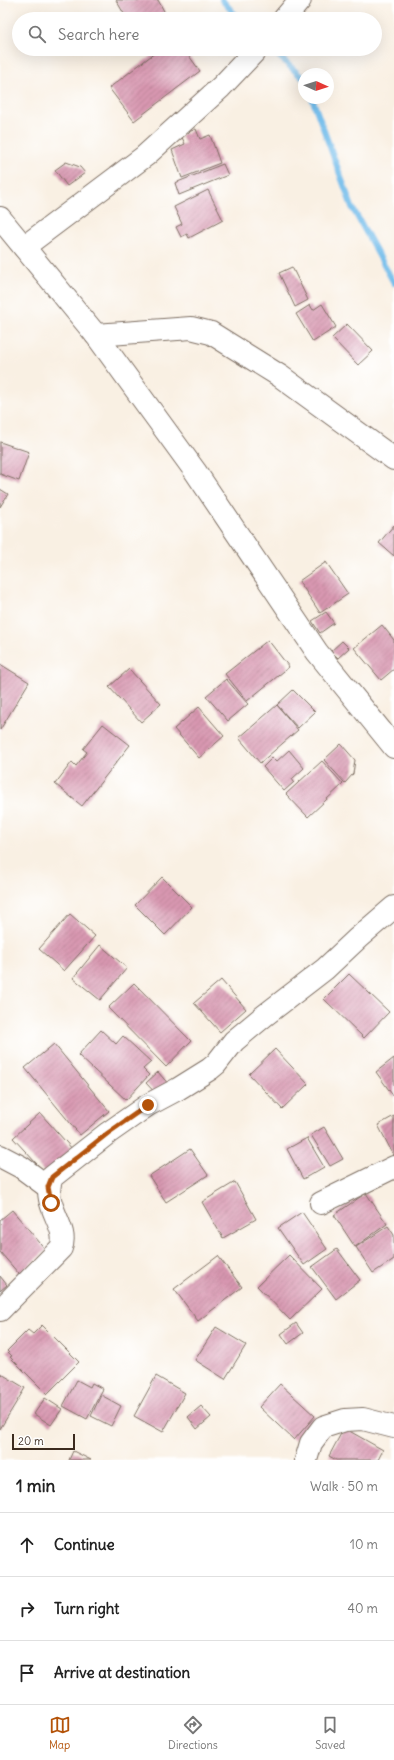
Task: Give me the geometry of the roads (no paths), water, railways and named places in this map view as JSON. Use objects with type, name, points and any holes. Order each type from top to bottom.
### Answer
[{"type":"street","points":[[290,12],[300,0]]},
{"type":"street","points":[[24,247],[145,156],[221,87],[250,56]]},
{"type":"street","points":[[0,218],[96,335],[195,471],[317,652],[394,747]]},
{"type":"street","points":[[96,335],[191,328],[211,333],[280,376],[394,459]]},
{"type":"street","points":[[0,1310],[61,1248],[63,1242],[62,1235],[51,1203],[48,1187],[52,1177],[108,1133],[148,1105],[195,1079],[216,1064],[234,1041],[325,969],[394,907]]},
{"type":"street","points":[[0,1156],[21,1167],[48,1187]]},
{"type":"street","points":[[321,1203],[394,1167]]},
{"type":"street","points":[[306,1460],[311,1443],[323,1427],[345,1420],[363,1420],[394,1427]]},
{"type":"waterway","points":[[222,0],[233,12]]},
{"type":"waterway","points":[[279,56],[298,74]]},
{"type":"waterway","points":[[314,104],[352,207],[394,283]]}]
